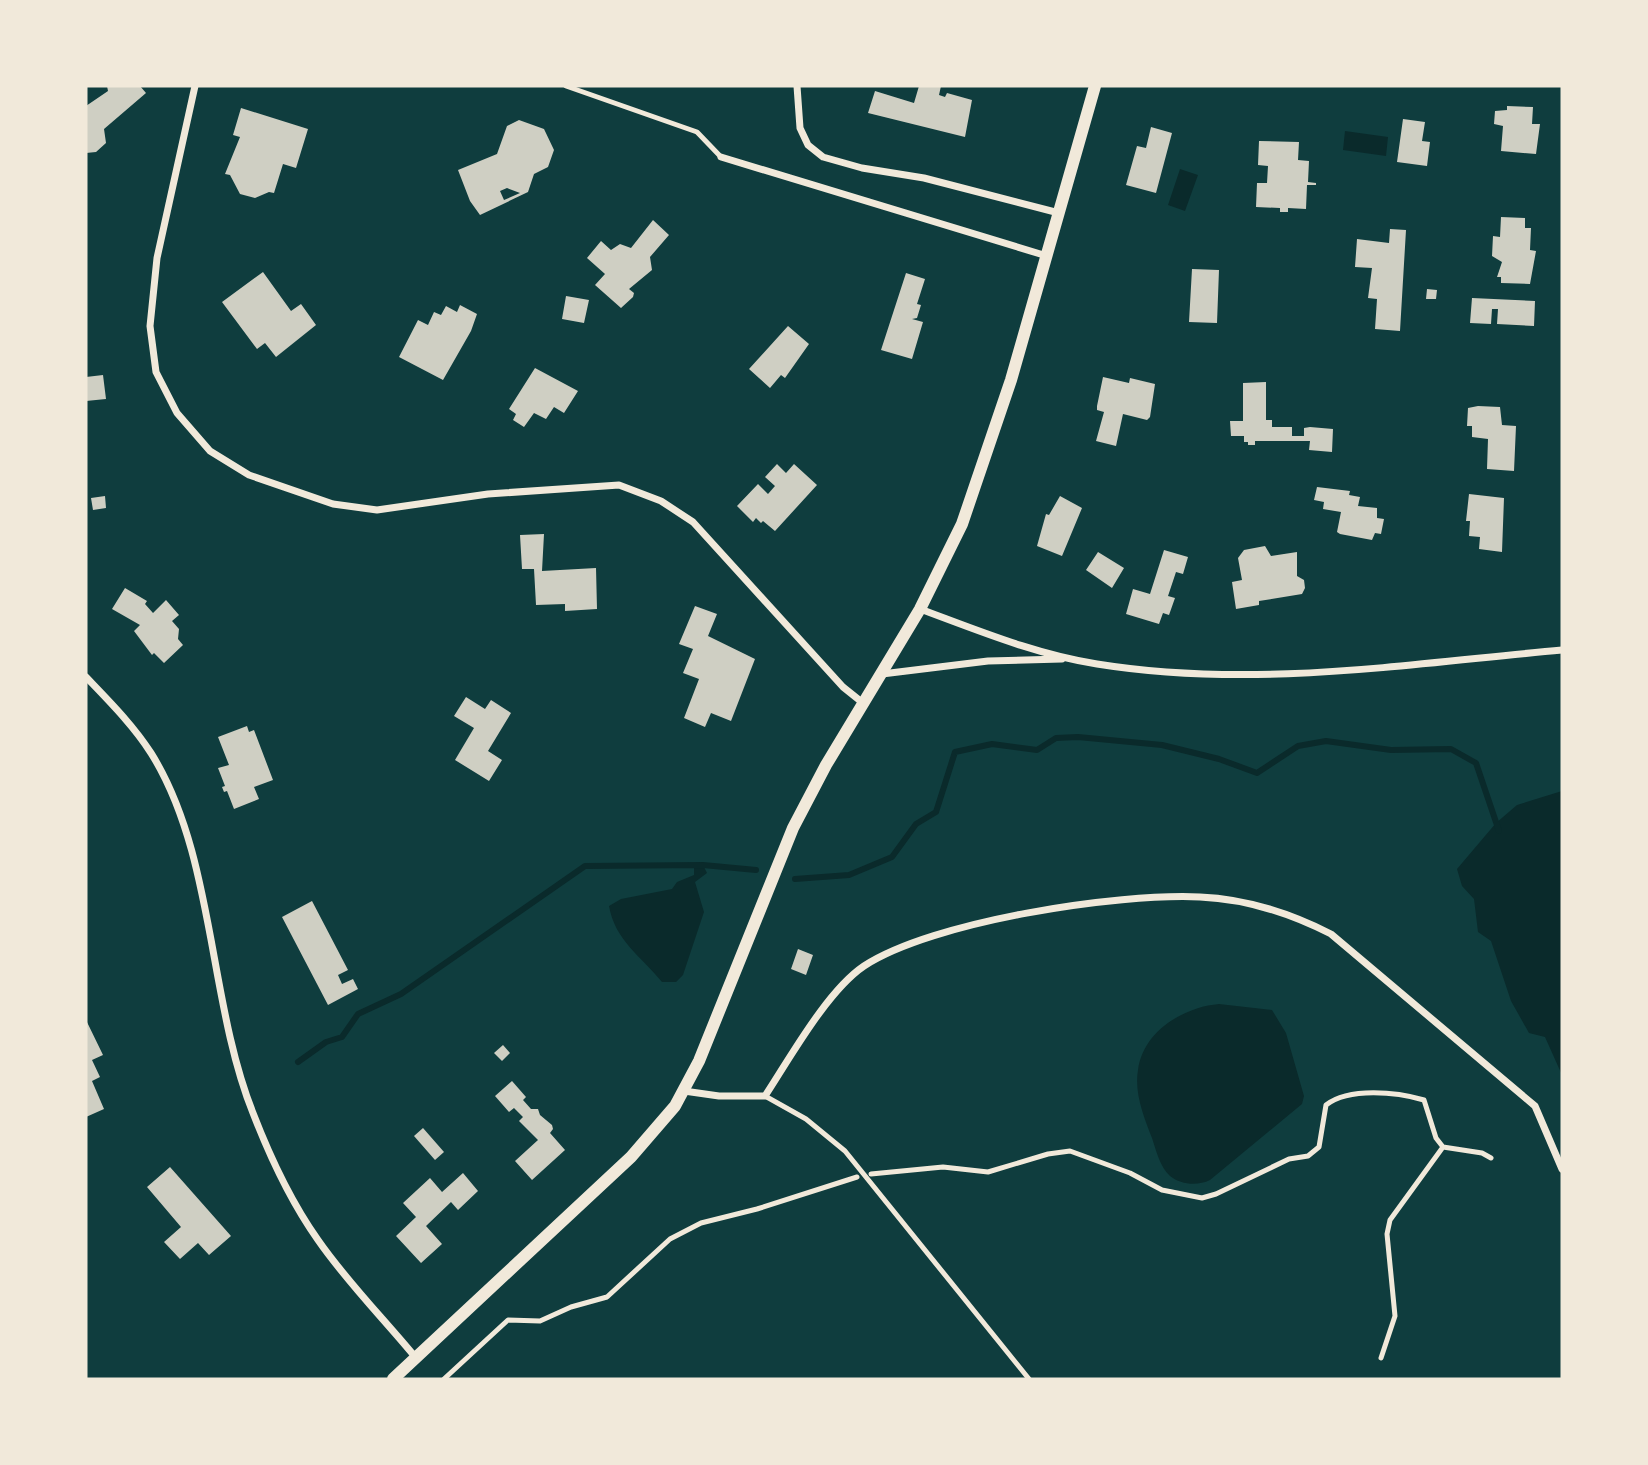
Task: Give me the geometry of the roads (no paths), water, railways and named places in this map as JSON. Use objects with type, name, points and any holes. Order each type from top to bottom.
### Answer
[{"type":"street","points":[[195,86],[157,258],[150,326],[156,372],[177,413],[210,452],[249,475],[333,504],[377,510],[488,494],[619,485],[661,501],[693,522],[843,687],[863,703]]},
{"type":"street","points":[[796,86],[800,128],[808,145],[822,157],[863,168],[924,178],[1059,213]]},
{"type":"street","points":[[393,1379],[631,1157],[684,1091],[699,1061],[793,828],[949,554],[980,477],[1095,86]]},
{"type":"street","points":[[722,157],[1047,256]]},
{"type":"street","points":[[920,609],[1070,659],[1161,673],[1248,677],[1368,670],[1562,650],[1562,639]]},
{"type":"street","points":[[881,674],[988,661],[1070,659]]},
{"type":"street","points":[[86,677],[115,707],[151,754],[178,808],[199,887],[226,1027],[252,1112],[282,1180],[318,1240],[416,1358]]},
{"type":"street","points":[[684,1091],[719,1096],[765,1097],[821,1010],[863,967],[929,936],[1046,911],[1120,900],[1200,897],[1267,907],[1300,918],[1331,934],[1535,1106],[1562,1169]]},
{"type":"lane","points":[[566,86],[697,132],[722,157]]},
{"type":"lane","points":[[871,1174],[943,1167],[988,1172],[1048,1154],[1070,1151],[1108,1164],[1162,1189],[1202,1198],[1279,1164],[1308,1156],[1319,1147],[1323,1138],[1326,1105],[1335,1098],[1389,1094],[1424,1100],[1436,1139],[1443,1147],[1482,1153],[1491,1158]]},
{"type":"lane","points":[[765,1097],[806,1119],[845,1151],[1029,1379]]},
{"type":"lane","points":[[1381,1358],[1395,1316],[1387,1234],[1390,1220],[1443,1147]]},
{"type":"lane","points":[[444,1379],[508,1320],[540,1321],[571,1307],[607,1297],[684,1230],[857,1177]]},
{"type":"water","points":[[1345,131],[1388,137],[1386,156],[1343,150]]},
{"type":"water","points":[[1180,169],[1198,175],[1185,211],[1168,205]]},
{"type":"water","points":[[1562,791],[1562,1075],[1545,1037],[1529,1033],[1511,1001],[1491,941],[1478,932],[1474,899],[1462,886],[1457,869],[1496,823],[1517,805]]},
{"type":"water","points":[[694,865],[703,865],[707,873],[695,882],[704,912],[683,975],[676,982],[662,982],[623,939],[609,906],[621,899],[672,889],[677,882],[694,875]]},
{"type":"water","points":[[1219,1004],[1272,1010],[1286,1033],[1304,1096],[1302,1104],[1210,1180],[1184,1183],[1170,1176],[1159,1158],[1140,1105],[1138,1070],[1141,1056],[1148,1044],[1167,1023],[1192,1010]]},
{"type":"waterway","points":[[795,879],[849,875],[892,857],[916,824],[936,812],[955,752],[992,744],[1037,750],[1056,738],[1078,737],[1162,745],[1219,759],[1257,773],[1298,746],[1326,741],[1391,750],[1451,749],[1476,763],[1499,831]]},
{"type":"waterway","points":[[298,1062],[326,1042],[342,1037],[358,1014],[401,994],[585,866],[703,865],[756,870]]}]
